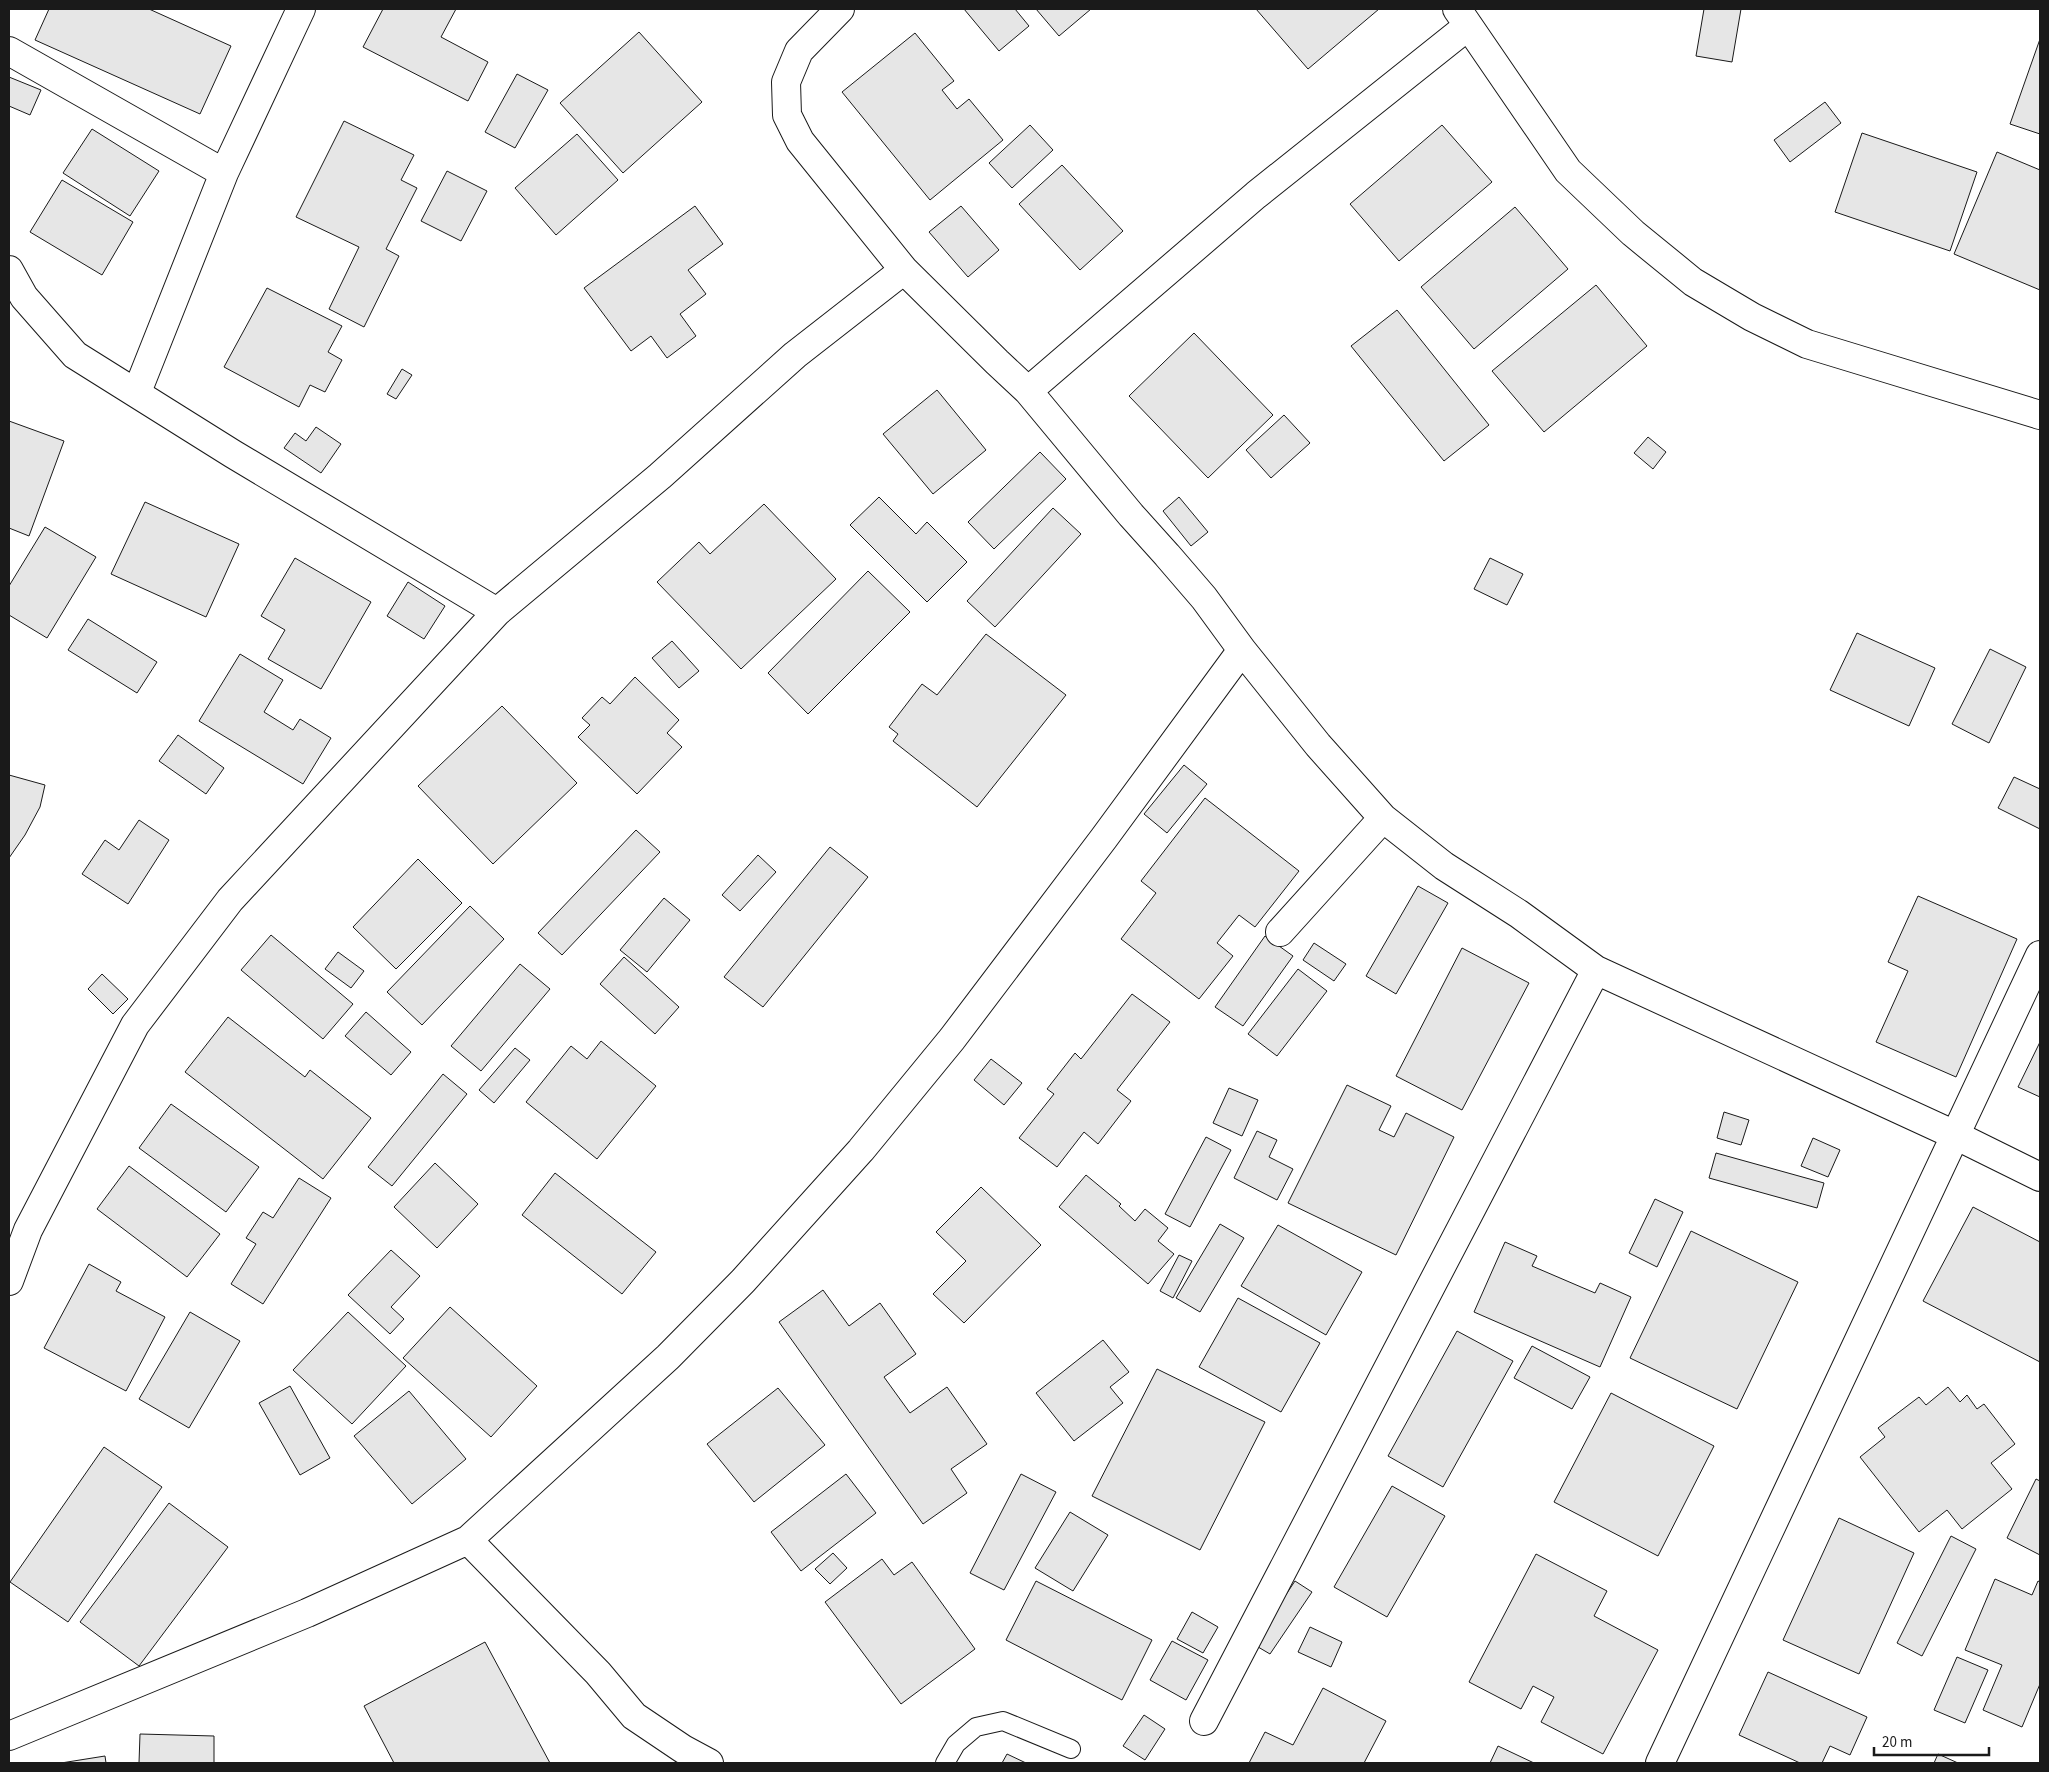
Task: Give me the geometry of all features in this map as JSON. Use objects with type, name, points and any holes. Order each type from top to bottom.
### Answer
[{"type":"street","points":[[137,392],[224,173],[301,9]]},
{"type":"street","points":[[840,9],[799,50],[786,82],[787,115],[800,141],[904,270],[1028,391],[1131,515],[1180,569],[1318,745],[1383,818],[1444,866],[1519,914],[1596,970],[1957,1136],[2040,1177]]},
{"type":"street","points":[[1028,391],[1462,17],[1568,170],[1633,233],[1693,282],[1752,317],[1807,344],[2040,415]]},
{"type":"street","points":[[9,50],[224,173]]},
{"type":"street","points":[[9,270],[24,297],[75,355],[137,392],[233,454],[497,612]]},
{"type":"street","points":[[9,1281],[28,1230],[135,1024],[230,900],[497,612],[660,476],[795,355],[904,270]]},
{"type":"street","points":[[9,1736],[307,1613],[468,1540],[668,1357],[743,1281],[862,1150],[952,1039],[1104,838],[1242,650]]},
{"type":"street","points":[[1280,932],[1383,818]]},
{"type":"street","points":[[1660,1763],[1957,1136],[2040,955]]},
{"type":"street","points":[[1204,1721],[1596,970]]},
{"type":"street","points":[[468,1540],[598,1673],[634,1716],[683,1750],[709,1763]]},
{"type":"lane","points":[[945,1763],[956,1744],[976,1727],[1003,1720],[1071,1749]]},
{"type":"building","points":[[49,9],[149,9],[231,46],[200,114],[35,40]]},
{"type":"building","points":[[383,9],[456,9],[441,37],[488,62],[468,101],[363,47]]},
{"type":"building","points":[[964,9],[1015,9],[1029,26],[999,51]]},
{"type":"building","points":[[1036,9],[1091,9],[1059,36]]},
{"type":"building","points":[[1256,9],[1379,9],[1308,69]]},
{"type":"building","points":[[1704,9],[1741,9],[1732,62],[1696,56]]},
{"type":"building","points":[[639,32],[702,102],[623,173],[560,103]]},
{"type":"building","points":[[915,33],[954,81],[942,90],[957,109],[969,99],[1003,140],[930,200],[842,92]]},
{"type":"building","points":[[2040,39],[2040,134],[2010,124]]},
{"type":"building","points":[[517,74],[548,90],[515,148],[485,132]]},
{"type":"building","points":[[9,77],[41,90],[30,115],[9,106]]},
{"type":"building","points":[[1825,102],[1841,123],[1790,162],[1774,140]]},
{"type":"building","points":[[344,121],[414,155],[401,180],[417,188],[386,249],[399,256],[364,327],[329,309],[359,247],[296,217]]},
{"type":"building","points":[[1030,125],[1053,150],[1012,188],[989,163]]},
{"type":"building","points":[[1442,125],[1492,182],[1399,261],[1350,204]]},
{"type":"building","points":[[92,129],[159,171],[130,216],[63,173]]},
{"type":"building","points":[[1862,133],[1977,172],[1950,251],[1835,212]]},
{"type":"building","points":[[577,134],[618,180],[556,235],[515,188]]},
{"type":"building","points":[[1997,152],[2040,170],[2040,290],[1954,254]]},
{"type":"building","points":[[1062,165],[1123,231],[1080,270],[1019,204]]},
{"type":"building","points":[[447,171],[487,191],[461,241],[421,221]]},
{"type":"building","points":[[62,180],[133,222],[102,275],[30,232]]},
{"type":"building","points":[[695,206],[723,244],[688,270],[706,294],[680,314],[696,336],[667,358],[651,336],[631,351],[584,288]]},
{"type":"building","points":[[961,206],[999,250],[968,277],[929,232]]},
{"type":"building","points":[[1515,207],[1568,269],[1474,349],[1421,287]]},
{"type":"building","points":[[1596,285],[1647,346],[1544,432],[1492,371]]},
{"type":"building","points":[[267,288],[342,326],[328,352],[342,360],[325,392],[310,385],[299,407],[224,367]]},
{"type":"building","points":[[1397,310],[1489,425],[1444,461],[1351,346]]},
{"type":"building","points":[[1194,333],[1273,415],[1208,478],[1129,396]]},
{"type":"building","points":[[402,369],[412,375],[396,399],[387,394]]},
{"type":"building","points":[[937,390],[986,450],[933,494],[883,434]]},
{"type":"building","points":[[1284,415],[1310,443],[1271,478],[1246,450]]},
{"type":"building","points":[[9,421],[64,441],[29,536],[9,528]]},
{"type":"building","points":[[316,427],[341,444],[321,473],[284,448],[295,433],[306,441]]},
{"type":"building","points":[[1648,437],[1666,452],[1653,469],[1634,453]]},
{"type":"building","points":[[1040,452],[1066,479],[994,549],[968,522]]},
{"type":"building","points":[[879,497],[916,534],[927,522],[967,562],[927,602],[850,525]]},
{"type":"building","points":[[1179,497],[1208,532],[1191,546],[1163,511]]},
{"type":"building","points":[[145,502],[239,544],[206,617],[111,574]]},
{"type":"building","points":[[764,504],[836,579],[741,669],[657,582],[699,542],[710,554]]},
{"type":"building","points":[[1053,508],[1081,534],[995,627],[967,601]]},
{"type":"building","points":[[45,527],[96,557],[47,638],[9,615],[9,586]]},
{"type":"building","points":[[295,558],[371,602],[321,689],[268,659],[285,630],[261,616]]},
{"type":"building","points":[[1490,558],[1523,574],[1507,605],[1474,589]]},
{"type":"building","points":[[868,571],[910,612],[808,714],[768,673]]},
{"type":"building","points":[[408,582],[445,606],[424,639],[387,616]]},
{"type":"building","points":[[88,619],[157,662],[137,693],[68,650]]},
{"type":"building","points":[[1857,633],[1935,668],[1909,726],[1830,690]]},
{"type":"building","points":[[986,634],[1066,695],[977,807],[893,741],[898,734],[889,727],[922,684],[937,695]]},
{"type":"building","points":[[672,641],[699,671],[679,688],[652,658]]},
{"type":"building","points":[[1990,649],[2026,667],[1989,743],[1952,724]]},
{"type":"building","points":[[240,654],[283,680],[264,712],[293,730],[300,719],[331,738],[303,784],[199,721]]},
{"type":"building","points":[[635,677],[679,720],[667,733],[682,747],[637,794],[578,737],[590,725],[582,718],[602,697],[610,704]]},
{"type":"building","points":[[502,706],[577,783],[493,864],[418,786]]},
{"type":"building","points":[[178,735],[224,768],[206,794],[159,761]]},
{"type":"building","points":[[1184,765],[1207,784],[1167,833],[1144,814]]},
{"type":"building","points":[[9,775],[45,785],[40,807],[25,835],[9,858]]},
{"type":"building","points":[[2014,777],[2040,789],[2040,829],[1998,808]]},
{"type":"building","points":[[1205,798],[1299,871],[1255,927],[1239,915],[1217,943],[1233,956],[1199,999],[1121,939],[1156,893],[1141,881]]},
{"type":"building","points":[[139,820],[169,840],[128,904],[82,874],[105,840],[119,850]]},
{"type":"building","points":[[636,830],[660,852],[562,955],[538,933]]},
{"type":"building","points":[[830,847],[868,877],[763,1007],[724,977]]},
{"type":"building","points":[[758,855],[776,872],[740,911],[722,895]]},
{"type":"building","points":[[418,859],[462,903],[396,969],[353,927]]},
{"type":"building","points":[[1418,886],[1448,903],[1396,994],[1366,976]]},
{"type":"building","points":[[1918,896],[2017,939],[1956,1077],[1876,1042],[1908,971],[1888,962]]},
{"type":"building","points":[[664,898],[690,920],[647,972],[620,950]]},
{"type":"building","points":[[470,906],[504,939],[422,1025],[387,992]]},
{"type":"building","points":[[271,935],[353,1004],[323,1039],[241,970]]},
{"type":"building","points":[[1265,936],[1293,956],[1243,1026],[1215,1007]]},
{"type":"building","points":[[1314,943],[1346,964],[1334,981],[1303,960]]},
{"type":"building","points":[[1462,948],[1529,983],[1462,1110],[1396,1076]]},
{"type":"building","points":[[338,952],[364,971],[351,988],[325,969]]},
{"type":"building","points":[[624,957],[679,1007],[655,1034],[600,984]]},
{"type":"building","points":[[520,964],[550,989],[481,1071],[451,1046]]},
{"type":"building","points":[[1298,969],[1327,991],[1277,1056],[1248,1034]]},
{"type":"building","points":[[102,974],[128,999],[113,1014],[88,989]]},
{"type":"building","points":[[1132,994],[1170,1022],[1117,1090],[1131,1101],[1098,1144],[1084,1132],[1057,1167],[1019,1138],[1054,1094],[1047,1089],[1075,1053],[1081,1059]]},
{"type":"building","points":[[366,1012],[411,1052],[391,1075],[345,1036]]},
{"type":"building","points":[[228,1017],[305,1077],[310,1070],[371,1118],[323,1179],[185,1072]]},
{"type":"building","points":[[601,1041],[656,1086],[597,1159],[526,1102],[571,1046],[587,1059]]},
{"type":"building","points":[[2040,1042],[2040,1097],[2018,1087]]},
{"type":"building","points":[[515,1048],[530,1060],[494,1103],[479,1090]]},
{"type":"building","points":[[991,1059],[1022,1083],[1004,1105],[974,1080]]},
{"type":"building","points":[[443,1074],[467,1094],[392,1186],[368,1167]]},
{"type":"building","points":[[1347,1085],[1391,1106],[1379,1130],[1394,1137],[1406,1113],[1454,1137],[1396,1255],[1288,1203]]},
{"type":"building","points":[[1229,1088],[1258,1100],[1242,1136],[1213,1123]]},
{"type":"building","points":[[171,1104],[259,1167],[226,1212],[139,1148]]},
{"type":"building","points":[[1724,1112],[1749,1120],[1741,1145],[1717,1138]]},
{"type":"building","points":[[1257,1131],[1277,1140],[1269,1157],[1293,1169],[1277,1200],[1234,1178]]},
{"type":"building","points":[[1206,1137],[1231,1150],[1190,1227],[1165,1214]]},
{"type":"building","points":[[1813,1138],[1840,1150],[1828,1177],[1801,1166]]},
{"type":"building","points":[[1716,1153],[1824,1183],[1817,1208],[1709,1178]]},
{"type":"building","points":[[435,1163],[478,1204],[437,1248],[394,1207]]},
{"type":"building","points":[[129,1166],[220,1234],[187,1277],[97,1209]]},
{"type":"building","points":[[555,1173],[656,1252],[622,1294],[522,1215]]},
{"type":"building","points":[[1086,1175],[1121,1204],[1119,1206],[1135,1221],[1145,1209],[1168,1228],[1158,1241],[1174,1254],[1148,1284],[1059,1207]]},
{"type":"building","points":[[299,1178],[331,1198],[263,1304],[231,1284],[256,1244],[246,1238],[263,1212],[273,1218]]},
{"type":"building","points":[[981,1187],[1041,1245],[964,1323],[933,1294],[966,1261],[936,1232]]},
{"type":"building","points":[[1655,1199],[1683,1212],[1657,1267],[1629,1253]]},
{"type":"building","points":[[1973,1207],[2040,1242],[2040,1362],[1923,1301]]},
{"type":"building","points":[[1220,1224],[1244,1238],[1200,1312],[1176,1298]]},
{"type":"building","points":[[1278,1225],[1362,1272],[1326,1335],[1241,1286]]},
{"type":"building","points":[[1691,1231],[1798,1282],[1737,1409],[1630,1358]]},
{"type":"building","points":[[1505,1242],[1537,1256],[1532,1266],[1595,1293],[1600,1283],[1631,1297],[1600,1367],[1474,1312]]},
{"type":"building","points":[[391,1250],[420,1276],[391,1307],[404,1319],[390,1334],[348,1295]]},
{"type":"building","points":[[1179,1255],[1192,1261],[1173,1298],[1160,1291]]},
{"type":"building","points":[[89,1264],[121,1282],[116,1291],[165,1317],[126,1391],[44,1348]]},
{"type":"building","points":[[823,1290],[849,1326],[880,1303],[916,1354],[884,1377],[910,1413],[947,1387],[987,1444],[951,1469],[967,1493],[923,1524],[779,1322]]},
{"type":"building","points":[[1238,1298],[1320,1343],[1281,1412],[1199,1367]]},
{"type":"building","points":[[450,1307],[537,1386],[491,1437],[403,1358]]},
{"type":"building","points":[[190,1312],[240,1341],[189,1428],[139,1399]]},
{"type":"building","points":[[348,1312],[406,1366],[352,1424],[293,1370]]},
{"type":"building","points":[[1457,1331],[1513,1361],[1443,1487],[1388,1456]]},
{"type":"building","points":[[1103,1340],[1129,1372],[1110,1387],[1123,1403],[1074,1441],[1036,1393]]},
{"type":"building","points":[[1532,1346],[1590,1377],[1572,1409],[1514,1378]]},
{"type":"building","points":[[1157,1369],[1265,1422],[1200,1550],[1092,1496]]},
{"type":"building","points":[[290,1386],[330,1458],[300,1475],[259,1403]]},
{"type":"building","points":[[1948,1387],[1960,1402],[1967,1395],[1977,1409],[1984,1404],[2015,1444],[1991,1463],[2012,1489],[1962,1529],[1947,1510],[1919,1532],[1860,1457],[1885,1437],[1878,1428],[1919,1397],[1926,1405]]},
{"type":"building","points":[[778,1388],[825,1445],[754,1502],[707,1444]]},
{"type":"building","points":[[409,1391],[466,1459],[412,1504],[354,1436]]},
{"type":"building","points":[[1611,1393],[1714,1446],[1658,1556],[1554,1502]]},
{"type":"building","points":[[104,1447],[162,1487],[68,1622],[10,1582]]},
{"type":"building","points":[[846,1474],[876,1513],[801,1571],[771,1532]]},
{"type":"building","points":[[1021,1474],[1056,1492],[1004,1590],[970,1573]]},
{"type":"building","points":[[2036,1479],[2040,1481],[2040,1555],[2007,1538]]},
{"type":"building","points":[[1392,1486],[1445,1516],[1387,1617],[1334,1587]]},
{"type":"building","points":[[169,1503],[228,1547],[139,1666],[80,1622]]},
{"type":"building","points":[[1070,1512],[1108,1535],[1073,1591],[1035,1568]]},
{"type":"building","points":[[1839,1518],[1914,1553],[1859,1674],[1783,1640]]},
{"type":"building","points":[[1951,1536],[1976,1549],[1922,1656],[1897,1643]]},
{"type":"building","points":[[833,1553],[847,1568],[830,1584],[815,1569]]},
{"type":"building","points":[[1536,1554],[1607,1591],[1594,1616],[1658,1650],[1603,1754],[1541,1722],[1554,1697],[1533,1686],[1521,1709],[1469,1682]]},
{"type":"building","points":[[882,1559],[894,1575],[912,1562],[975,1649],[901,1704],[825,1602]]},
{"type":"building","points":[[1995,1579],[2032,1595],[2038,1581],[2040,1582],[2040,1684],[2022,1727],[1983,1710],[2002,1665],[1965,1650]]},
{"type":"building","points":[[1036,1581],[1152,1640],[1122,1700],[1006,1640]]},
{"type":"building","points":[[1295,1581],[1312,1592],[1270,1654],[1253,1644]]},
{"type":"building","points":[[1192,1612],[1218,1627],[1203,1653],[1177,1639]]},
{"type":"building","points":[[1310,1627],[1342,1642],[1331,1667],[1298,1652]]},
{"type":"building","points":[[1172,1641],[1208,1660],[1186,1700],[1150,1680]]},
{"type":"building","points":[[485,1642],[550,1763],[394,1763],[364,1706]]},
{"type":"building","points":[[1957,1657],[1988,1670],[1965,1723],[1934,1710]]},
{"type":"building","points":[[1768,1672],[1867,1717],[1850,1755],[1830,1746],[1822,1763],[1800,1763],[1739,1735]]},
{"type":"building","points":[[1323,1688],[1386,1721],[1364,1763],[1249,1763],[1265,1732],[1293,1745]]},
{"type":"building","points":[[1144,1715],[1165,1729],[1145,1760],[1123,1746]]},
{"type":"building","points":[[140,1734],[214,1736],[214,1763],[139,1763]]},
{"type":"building","points":[[1498,1746],[1534,1763],[1490,1763]]},
{"type":"building","points":[[1007,1754],[1026,1763],[1002,1763]]},
{"type":"building","points":[[1938,1754],[1958,1763],[1934,1763]]},
{"type":"building","points":[[105,1756],[106,1763],[61,1763]]}]
